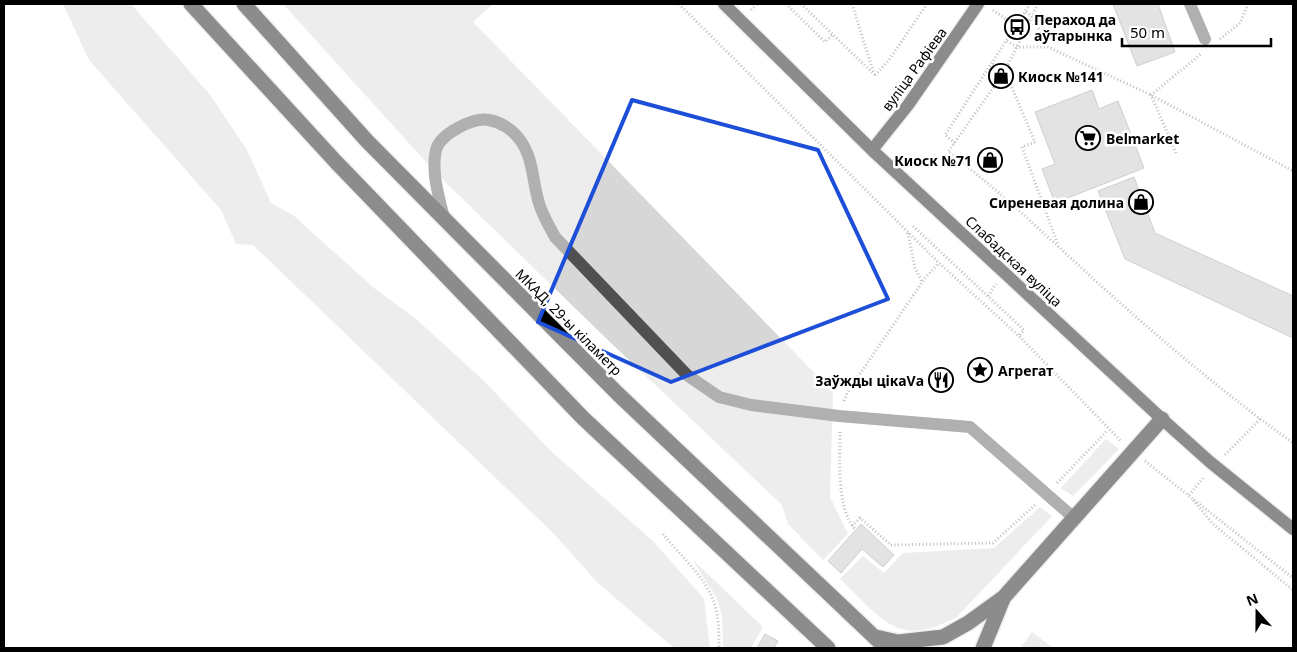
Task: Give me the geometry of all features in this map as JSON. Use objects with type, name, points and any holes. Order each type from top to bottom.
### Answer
[{"type":"highway","points":[[191,4],[336,162],[582,418],[828,648]]},
{"type":"highway","name":"МКАД, 29-ы кіламетр","points":[[244,4],[367,141],[618,394],[886,648]]},
{"type":"highway","points":[[872,636],[898,642],[943,637],[968,623],[1004,597],[1162,419]]},
{"type":"highway","points":[[983,648],[1004,597]]},
{"type":"main road","name":"Слабадская вуліца","points":[[724,4],[872,150],[1162,419],[1210,462],[1293,529]]},
{"type":"main road","name":"вуліца Рафіева","points":[[872,150],[984,6]]},
{"type":"lane","points":[[1190,4],[1211,40]]},
{"type":"lane","points":[[444,218],[435,172],[436,149],[445,136],[463,125],[488,120],[508,127],[521,141],[529,158],[540,208],[555,236],[687,375],[719,397],[751,406],[839,416],[970,427],[1074,518]]},
{"type":"path","points":[[679,4],[939,263],[1019,336],[1108,430],[1133,452],[1293,578]]},
{"type":"path","points":[[786,4],[825,42],[832,35]]},
{"type":"path","points":[[801,4],[875,75]]},
{"type":"path","points":[[852,4],[875,75]]},
{"type":"path","points":[[875,75],[889,60],[926,4]]},
{"type":"path","points":[[955,143],[945,135],[993,64],[1030,4]]},
{"type":"path","points":[[1038,4],[1005,71],[948,152],[1058,246],[1116,299],[1260,419],[1293,443]]},
{"type":"path","points":[[1211,40],[1240,23],[1248,4]]},
{"type":"path","points":[[984,6],[1017,27]]},
{"type":"path","points":[[1026,12],[1032,16],[1048,48]]},
{"type":"path","points":[[1007,41],[1017,47],[1048,48],[1151,95],[1293,171]]},
{"type":"path","points":[[1151,95],[1203,53]]},
{"type":"path","points":[[993,64],[1005,71],[1035,142],[1022,147],[1058,246]]},
{"type":"path","points":[[1151,95],[1176,154]]},
{"type":"path","points":[[914,226],[1024,330],[1019,336]]},
{"type":"path","points":[[908,232],[915,268],[922,283]]},
{"type":"path","points":[[925,278],[939,263]]},
{"type":"path","points":[[852,526],[860,518],[891,545],[993,543],[1047,494],[1108,430]]},
{"type":"path","points":[[1188,494],[1213,524],[1293,590]]},
{"type":"path","points":[[663,534],[689,564],[714,601],[719,625],[719,648]]},
{"type":"highlighted area","points":[[632,100],[818,150],[888,299],[671,382],[538,322]]},
{"type":"shaded area","points":[[63,4],[131,4],[211,96],[247,150],[271,203],[293,215],[374,288],[415,318],[483,380],[552,452],[654,542],[704,599],[710,648],[674,648],[599,584],[553,533],[253,245],[236,244],[221,210],[89,60]]},
{"type":"shaded area","points":[[283,4],[493,4],[473,22],[833,392],[830,497],[848,534],[823,560],[788,524],[782,505],[612,344],[435,172]]},
{"type":"shaded area","points":[[1106,439],[1119,449],[1073,496],[1061,488]]},
{"type":"shaded area","points":[[1040,507],[1052,516],[957,617],[936,626],[919,630],[905,630],[892,625],[880,617],[840,579],[863,556],[884,573],[903,553],[994,548]]},
{"type":"shaded area","points":[[692,559],[763,627],[751,648],[723,648],[722,617],[717,599]]},
{"type":"shaded area","points":[[1032,632],[1053,648],[1020,648]]},
{"type":"building","points":[[1113,4],[1158,4],[1175,52],[1137,66]]},
{"type":"building","name":"Belmarket","points":[[1092,90],[1099,109],[1118,101],[1144,168],[1055,203],[1042,169],[1055,164],[1035,112]]},
{"type":"building","points":[[1134,177],[1155,233],[1293,296],[1293,338],[1125,259],[1098,191]]},
{"type":"building","points":[[861,524],[894,555],[883,567],[862,549],[841,573],[828,561]]},
{"type":"building","points":[[765,634],[778,641],[774,648],[757,648]]},
{"type":"place","name":"Пераход да аўтарынка","points":[[1017,27]]},
{"type":"place","name":"Киоск №141","points":[[1001,76]]},
{"type":"place","name":"Belmarket","points":[[1088,138]]},
{"type":"place","name":"Киоск №71","points":[[990,160]]},
{"type":"place","name":"Сиреневая долина","points":[[1141,202]]},
{"type":"place","name":"Агрегат","points":[[980,370]]},
{"type":"place","name":"Заўжды цікаVа","points":[[941,380]]}]
